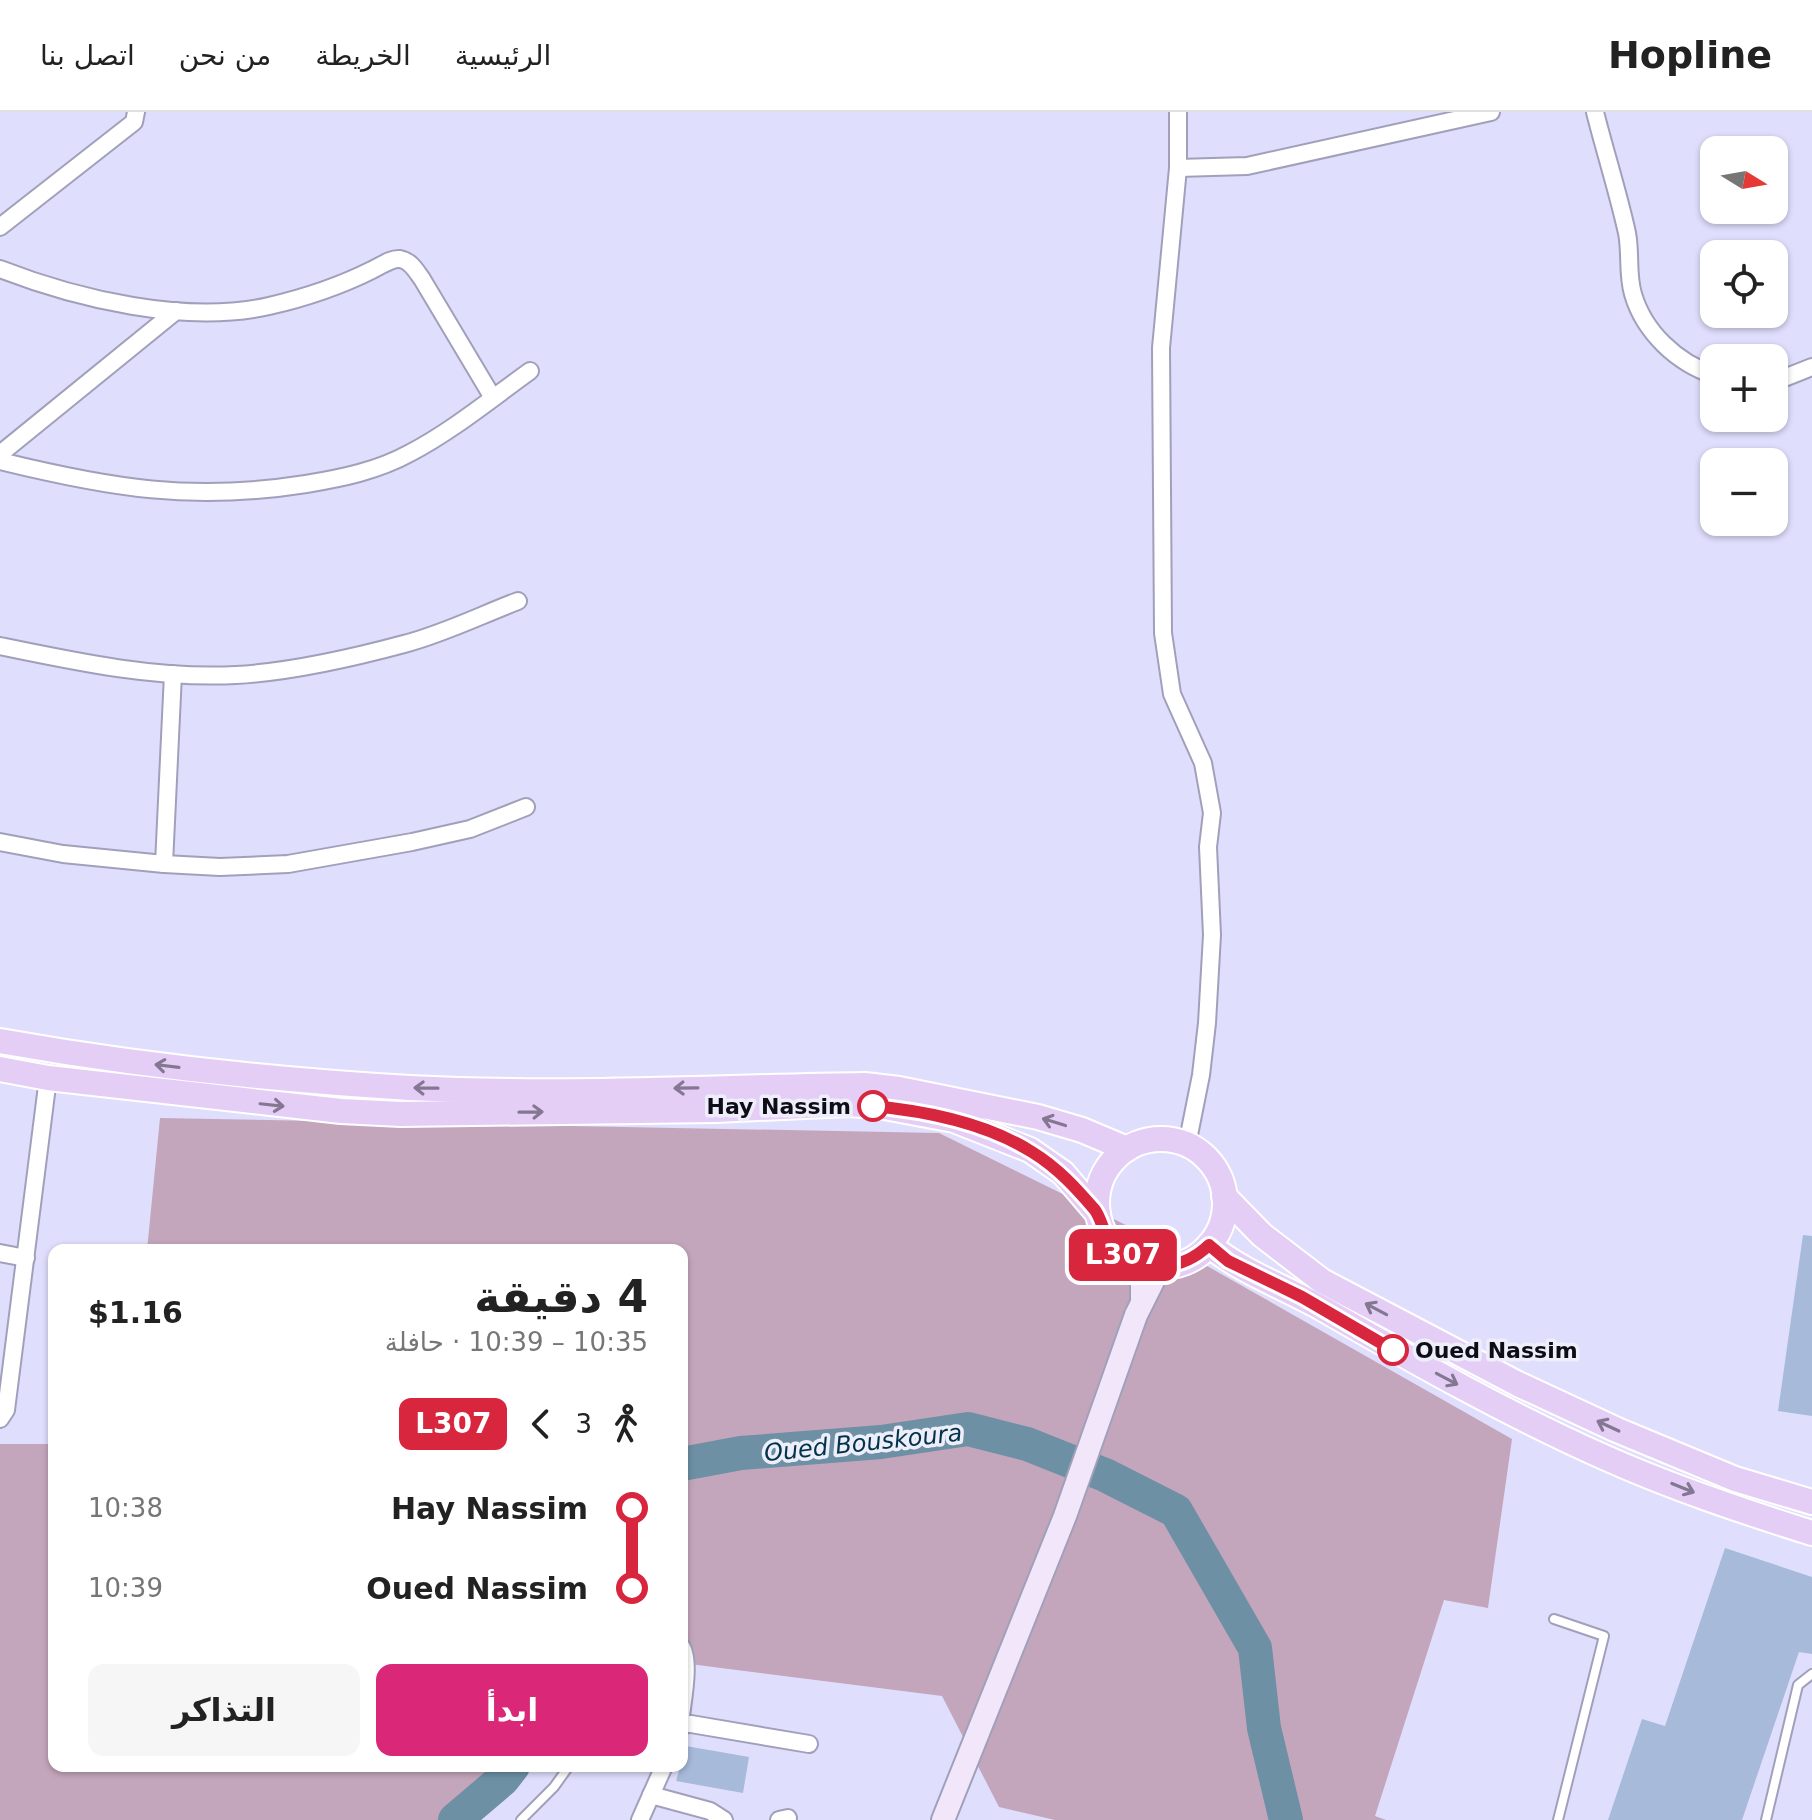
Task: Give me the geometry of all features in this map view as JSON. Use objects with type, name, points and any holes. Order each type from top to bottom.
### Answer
[{"type":"main road","points":[[0,1041],[71,1054],[221,1073],[411,1088],[551,1091],[876,1086],[1038,1117],[1082,1130],[1127,1149]]},
{"type":"main road","points":[[0,1069],[48,1078],[264,1105],[401,1114],[716,1110],[848,1104],[879,1106],[954,1120],[1030,1150],[1063,1173],[1098,1214]]},
{"type":"main road","points":[[1172,1140],[1187,1145],[1199,1151],[1216,1171],[1224,1196],[1222,1222],[1209,1245],[1193,1258],[1177,1265],[1160,1267],[1136,1262],[1111,1243],[1103,1229],[1098,1214],[1103,1177],[1109,1166],[1127,1149],[1141,1142],[1172,1140]]},
{"type":"main road","points":[[1224,1196],[1262,1235],[1322,1281],[1518,1384],[1617,1430],[1735,1479],[1812,1502]]},
{"type":"main road","points":[[1209,1245],[1228,1261],[1302,1297],[1496,1405],[1606,1458],[1722,1504],[1812,1533]]},
{"type":"street","points":[[0,227],[134,122],[136,112]]},
{"type":"street","points":[[1178,112],[1178,168],[1161,348],[1163,633],[1172,694],[1203,763],[1212,813],[1208,847],[1212,935],[1207,1023],[1201,1075],[1187,1145]]},
{"type":"street","points":[[1178,168],[1247,166],[1491,112]]},
{"type":"street","points":[[1595,112],[1628,236],[1633,295],[1648,327],[1670,350],[1700,370]]},
{"type":"street","points":[[0,269],[116,303],[176,311],[252,310],[364,274],[395,259],[402,260],[409,263],[422,279],[493,398]]},
{"type":"street","points":[[0,454],[176,311]]},
{"type":"street","points":[[1788,376],[1812,367]]},
{"type":"street","points":[[0,461],[72,479],[170,493],[271,489],[373,470],[410,453],[530,371]]},
{"type":"street","points":[[0,646],[81,663],[173,674],[236,675],[288,669],[406,644],[518,601]]},
{"type":"street","points":[[164,864],[173,674]]},
{"type":"street","points":[[0,842],[63,854],[164,864],[220,867],[288,864],[470,829],[526,807]]},
{"type":"street","points":[[0,1419],[6,1410],[48,1078]]},
{"type":"street","points":[[0,1253],[26,1258]]},
{"type":"street","points":[[1136,1262],[1142,1283],[1142,1300]]},
{"type":"street","points":[[943,1820],[1065,1516],[1142,1300],[1160,1267]]},
{"type":"street","points":[[688,1727],[809,1744]]},
{"type":"street","points":[[640,1820],[661,1772]]},
{"type":"street","points":[[651,1795],[710,1811],[724,1820]]},
{"type":"lane","points":[[1554,1619],[1604,1636],[1558,1820]]},
{"type":"lane","points":[[688,1646],[688,1677]]},
{"type":"lane","points":[[1766,1820],[1798,1685],[1812,1674]]},
{"type":"lane","points":[[521,1820],[565,1772]]},
{"type":"shaded area","points":[[160,1118],[939,1133],[1193,1258],[1512,1439],[1488,1608],[1444,1600],[1375,1816],[1386,1820],[1055,1820],[999,1807],[942,1696],[688,1664],[688,1244],[148,1244]]},
{"type":"shaded area","points":[[0,1444],[48,1444],[48,1772],[517,1772],[471,1820],[0,1820]]},
{"type":"building","points":[[1803,1235],[1812,1236],[1812,1416],[1778,1411]]},
{"type":"building","points":[[1725,1548],[1812,1577],[1812,1654],[1799,1652],[1742,1820],[1608,1820],[1642,1719],[1665,1726]]},
{"type":"building","points":[[688,1746],[749,1757],[743,1793],[676,1781],[679,1772],[688,1772]]},
{"type":"waterway","name":"Oued Bouskoura","points":[[688,1463],[741,1453],[881,1442],[968,1429],[1027,1444],[1105,1475],[1176,1511],[1255,1648],[1264,1728],[1286,1820]]},
{"type":"waterway","points":[[455,1820],[508,1772]]},
{"type":"bus line","name":"L307","points":[[873,1106],[954,1120],[1030,1150],[1063,1173],[1098,1214],[1111,1243],[1136,1262],[1160,1267],[1177,1265],[1193,1258],[1209,1245],[1228,1261],[1302,1297],[1393,1350]]},
{"type":"place","name":"Hay Nassim","points":[[873,1106]]},
{"type":"place","name":"Oued Nassim","points":[[1393,1350]]}]
